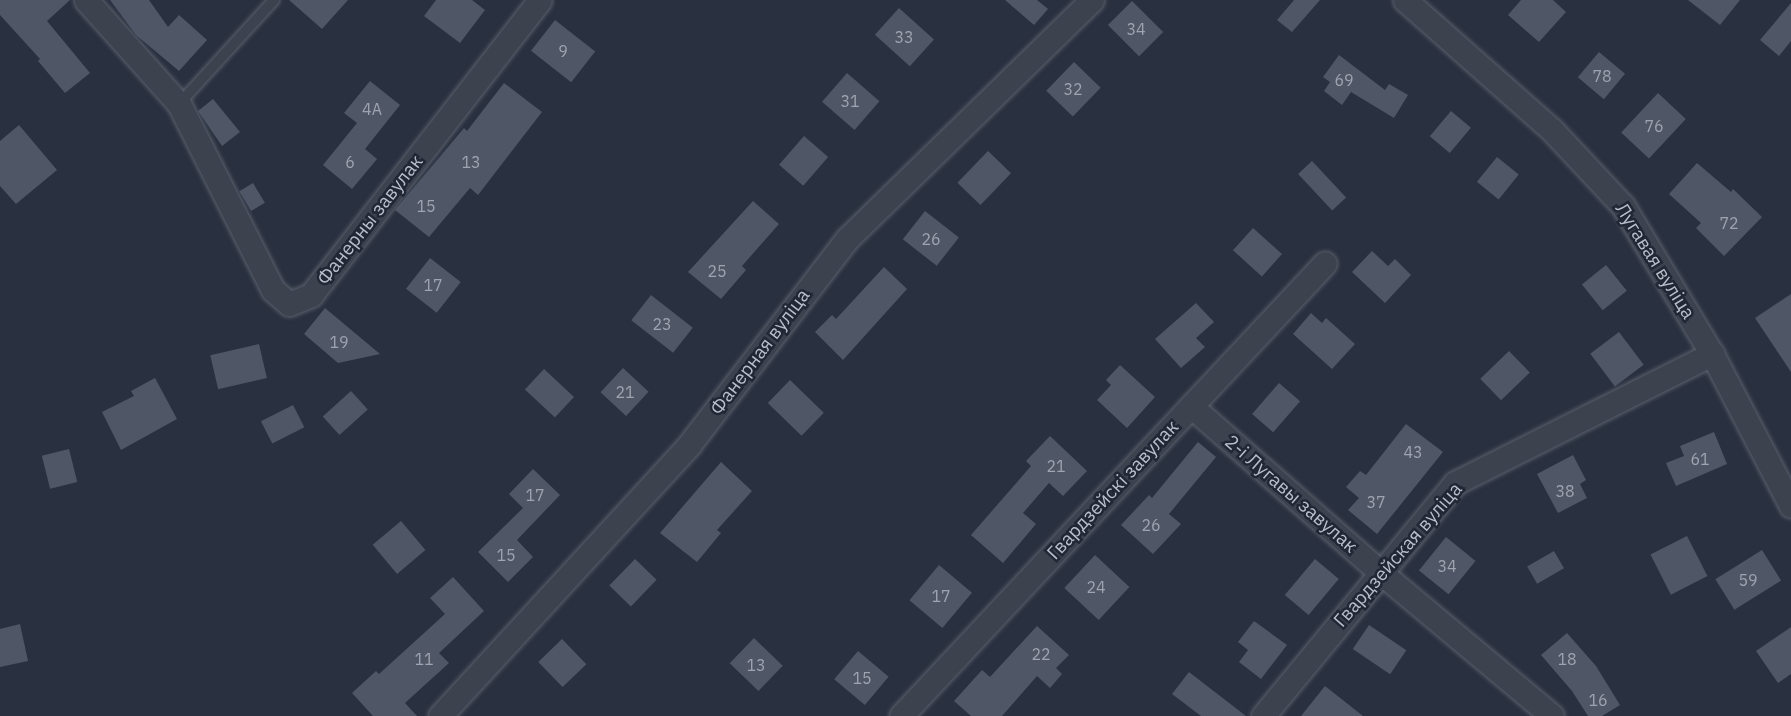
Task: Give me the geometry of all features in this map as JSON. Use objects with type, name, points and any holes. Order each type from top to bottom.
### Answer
[{"type":"street","name":"Фанерны завулак","points":[[86,0],[179,104],[273,290],[289,304],[311,295],[540,0]]},
{"type":"street","name":"Фанерная вуліца","points":[[440,716],[689,446],[847,239],[1092,0]]},
{"type":"street","name":"Лугавая вуліца","points":[[1414,3],[1550,129],[1623,206],[1712,354],[1791,506]]},
{"type":"street","name":"Гвардзейскі завулак","points":[[901,716],[1325,263]]},
{"type":"street","name":"Гвардзейская вуліца","points":[[1263,716],[1455,483],[1712,354]]},
{"type":"street","name":"2-і Лугавы завулак","points":[[1191,406],[1380,572],[1552,716]]},
{"type":"lane","points":[[179,104],[274,0]]},
{"type":"building","points":[[0,0],[70,0],[47,21],[90,73],[65,93],[38,61],[40,59],[0,15]]},
{"type":"building","points":[[110,0],[149,0],[168,27],[179,15],[207,40],[179,71],[136,35]]},
{"type":"building","points":[[289,0],[348,0],[322,29]]},
{"type":"building","points":[[436,0],[472,0],[485,10],[460,43],[424,16]]},
{"type":"building","points":[[1005,0],[1037,0],[1048,9],[1034,25]]},
{"type":"building","points":[[1294,0],[1320,0],[1292,32],[1277,20]]},
{"type":"building","points":[[1521,0],[1553,0],[1566,12],[1539,42],[1508,15]]},
{"type":"building","points":[[1688,0],[1740,0],[1720,25]]},
{"type":"building","points":[[1132,1],[1163,32],[1139,56],[1108,25]]},
{"type":"building","points":[[1791,3],[1791,41],[1779,56],[1760,40]]},
{"type":"building","points":[[899,8],[934,39],[910,66],[875,35]]},
{"type":"building","points":[[555,20],[595,51],[571,82],[531,51]]},
{"type":"building","points":[[1599,52],[1625,74],[1604,99],[1578,77]]},
{"type":"building","points":[[1339,55],[1385,90],[1389,84],[1408,95],[1394,118],[1351,92],[1342,105],[1324,91],[1330,82],[1323,77]]},
{"type":"building","points":[[1074,62],[1101,88],[1073,116],[1046,91]]},
{"type":"building","points":[[847,73],[879,101],[855,130],[822,102]]},
{"type":"building","points":[[370,81],[400,105],[365,149],[377,159],[352,189],[323,165],[357,123],[344,113]]},
{"type":"building","points":[[504,83],[542,112],[478,195],[470,188],[429,237],[395,210],[464,128],[467,131]]},
{"type":"building","points":[[1658,93],[1686,119],[1649,158],[1621,132]]},
{"type":"building","points":[[213,99],[240,132],[222,146],[198,111]]},
{"type":"building","points":[[1451,111],[1471,128],[1450,153],[1430,136]]},
{"type":"building","points":[[19,125],[57,170],[16,204],[0,186],[0,141]]},
{"type":"building","points":[[804,136],[828,157],[803,186],[779,165]]},
{"type":"building","points":[[988,151],[1011,173],[980,205],[957,183]]},
{"type":"building","points":[[1497,157],[1519,175],[1499,199],[1477,182]]},
{"type":"building","points":[[1312,161],[1346,198],[1332,211],[1298,174]]},
{"type":"building","points":[[1697,163],[1731,192],[1733,189],[1762,217],[1724,256],[1696,228],[1701,223],[1669,194]]},
{"type":"building","points":[[253,183],[265,203],[251,211],[239,191]]},
{"type":"building","points":[[753,201],[779,224],[742,266],[746,270],[721,299],[688,272]]},
{"type":"building","points":[[925,211],[959,237],[937,266],[903,239]]},
{"type":"building","points":[[1253,228],[1282,254],[1262,276],[1233,250]]},
{"type":"building","points":[[1372,251],[1388,266],[1395,259],[1411,275],[1385,303],[1352,272]]},
{"type":"building","points":[[430,258],[461,282],[437,313],[406,289]]},
{"type":"building","points":[[1606,265],[1627,291],[1603,310],[1582,285]]},
{"type":"building","points":[[884,267],[907,289],[843,360],[815,332],[832,315],[836,319]]},
{"type":"building","points":[[1791,294],[1791,372],[1755,318]]},
{"type":"building","points":[[651,295],[693,328],[673,353],[631,320]]},
{"type":"building","points":[[1196,303],[1214,322],[1196,338],[1205,347],[1181,368],[1155,339]]},
{"type":"building","points":[[325,308],[380,354],[338,363],[304,334]]},
{"type":"building","points":[[1311,313],[1322,323],[1326,318],[1355,344],[1332,369],[1293,334]]},
{"type":"building","points":[[1619,332],[1644,365],[1615,386],[1590,354]]},
{"type":"building","points":[[259,344],[267,378],[218,389],[210,355]]},
{"type":"building","points":[[1509,351],[1530,373],[1501,400],[1480,379]]},
{"type":"building","points":[[1120,365],[1155,397],[1127,428],[1097,400],[1111,385],[1106,380]]},
{"type":"building","points":[[623,368],[649,392],[626,416],[600,392]]},
{"type":"building","points":[[544,369],[574,397],[555,417],[525,389]]},
{"type":"building","points":[[155,378],[177,419],[121,450],[102,412],[134,396],[131,391]]},
{"type":"building","points":[[790,380],[824,413],[802,436],[768,403]]},
{"type":"building","points":[[1279,383],[1300,401],[1273,432],[1252,414]]},
{"type":"building","points":[[351,391],[368,410],[339,435],[323,416]]},
{"type":"building","points":[[293,405],[304,427],[272,444],[261,421]]},
{"type":"building","points":[[1406,424],[1443,452],[1377,534],[1348,510],[1359,498],[1346,487],[1360,471],[1366,475]]},
{"type":"building","points":[[1714,432],[1727,464],[1676,486],[1666,463],[1684,456],[1680,446]]},
{"type":"building","points":[[1050,436],[1087,471],[1063,496],[1049,483],[1023,513],[1036,524],[1003,563],[971,535],[1031,466],[1026,461]]},
{"type":"building","points":[[1198,442],[1216,457],[1169,514],[1181,524],[1153,554],[1121,525],[1149,495],[1152,498]]},
{"type":"building","points":[[69,449],[77,482],[50,489],[42,456]]},
{"type":"building","points":[[1573,455],[1586,480],[1580,484],[1587,498],[1558,513],[1537,474]]},
{"type":"building","points":[[721,462],[752,491],[717,530],[721,533],[697,562],[660,533]]},
{"type":"building","points":[[533,469],[560,495],[517,540],[533,557],[508,582],[478,552],[523,508],[509,494]]},
{"type":"building","points":[[401,521],[425,550],[397,574],[373,545]]},
{"type":"building","points":[[1687,536],[1707,576],[1671,595],[1650,555]]},
{"type":"building","points":[[1446,537],[1476,561],[1448,594],[1419,570]]},
{"type":"building","points":[[1762,550],[1781,581],[1734,610],[1715,579]]},
{"type":"building","points":[[1554,551],[1564,568],[1537,584],[1527,566]]},
{"type":"building","points":[[1095,555],[1129,587],[1099,620],[1064,588]]},
{"type":"building","points":[[635,559],[657,580],[631,606],[609,586]]},
{"type":"building","points":[[1315,559],[1339,579],[1309,615],[1285,595]]},
{"type":"building","points":[[939,565],[972,593],[942,628],[909,600]]},
{"type":"building","points":[[453,577],[484,611],[439,653],[449,663],[405,703],[417,716],[373,716],[352,693],[376,671],[379,674],[445,614],[430,598]]},
{"type":"building","points":[[1254,621],[1287,645],[1261,679],[1239,662],[1248,650],[1238,642]]},
{"type":"building","points":[[20,624],[28,661],[0,667],[0,629]]},
{"type":"building","points":[[1369,625],[1406,650],[1390,674],[1353,649]]},
{"type":"building","points":[[1037,626],[1069,655],[1056,668],[1062,674],[1050,688],[1037,676],[1002,716],[971,716],[954,701],[982,670],[990,677]]},
{"type":"building","points":[[1791,627],[1791,674],[1778,683],[1756,651]]},
{"type":"building","points":[[1567,633],[1596,666],[1620,705],[1602,716],[1588,716],[1572,691],[1541,655]]},
{"type":"building","points":[[754,638],[783,666],[758,691],[730,663]]},
{"type":"building","points":[[562,639],[586,664],[563,687],[538,662]]},
{"type":"building","points":[[858,651],[889,677],[865,705],[834,679]]},
{"type":"building","points":[[1189,672],[1246,716],[1201,716],[1172,694]]},
{"type":"building","points":[[1325,686],[1363,716],[1301,716]]}]
